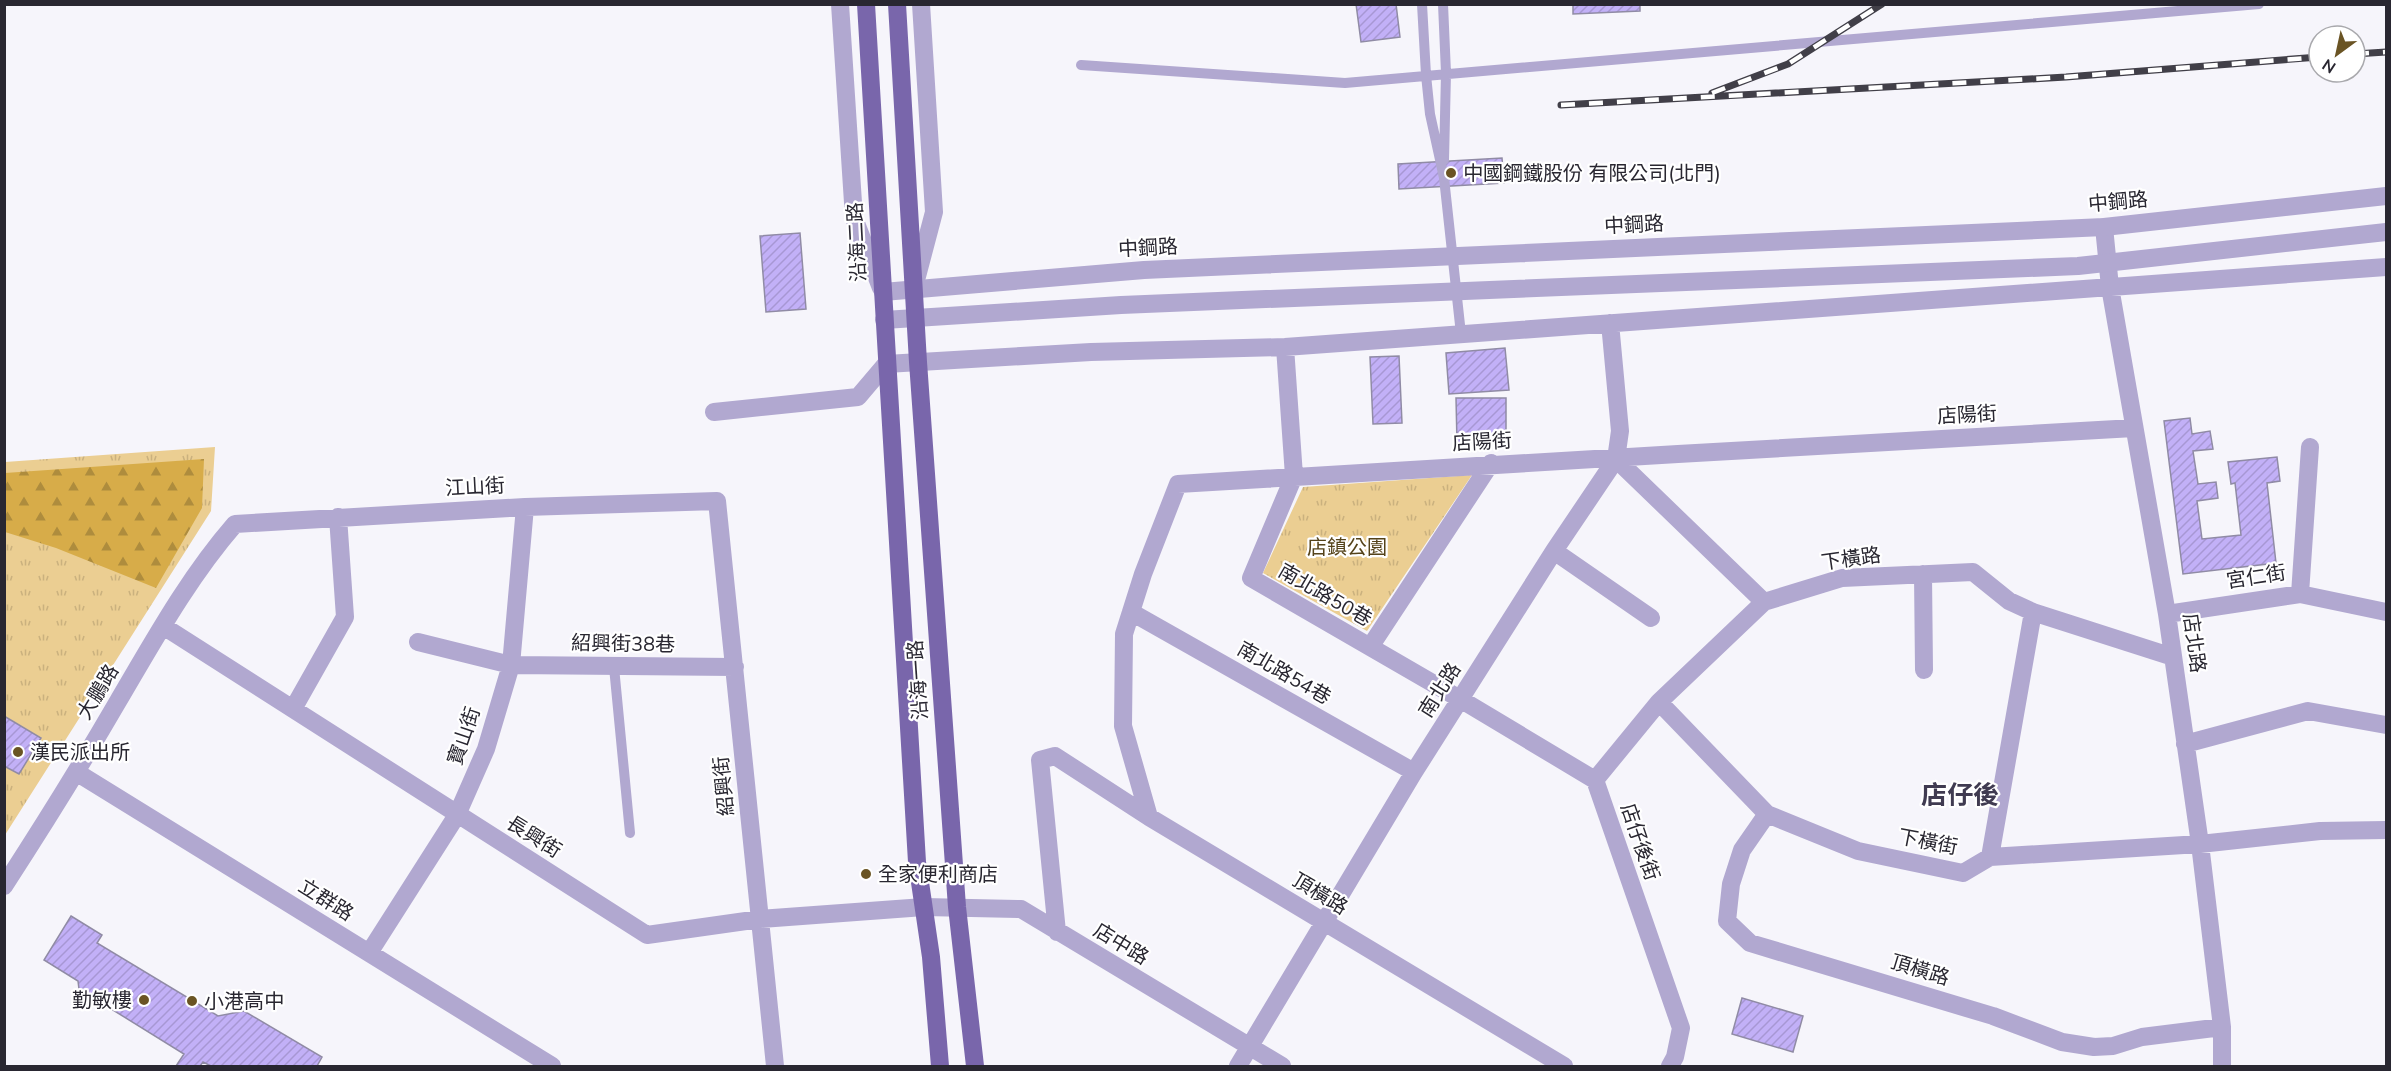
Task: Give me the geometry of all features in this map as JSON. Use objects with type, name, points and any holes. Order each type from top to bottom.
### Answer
[{"type":"main road","name":"沿海二路","points":[[866,4],[883,292]]},
{"type":"main road","points":[[897,4],[914,289]]},
{"type":"main road","name":"沿海一路","points":[[914,289],[957,907],[975,1066]]},
{"type":"main road","name":"沿海一路","points":[[883,292],[917,862],[931,957],[940,1066]]},
{"type":"street","name":"沿海二路","points":[[840,4],[854,218],[883,292]]},
{"type":"street","points":[[914,289],[934,212],[921,4]]},
{"type":"street","name":"中鋼路","points":[[883,292],[1144,270],[2103,227],[2386,195]]},
{"type":"street","name":"店北路","points":[[2103,227],[2110,287],[2167,614],[2200,844],[2222,1027],[2222,1066]]},
{"type":"street","points":[[884,320],[1121,304],[2107,263],[2386,232]]},
{"type":"street","points":[[714,412],[858,397],[886,363],[1091,352],[1285,347],[2386,267]]},
{"type":"street","name":"南北路","points":[[1239,1066],[1414,772],[1554,551],[1616,459],[1620,431],[1610,323]]},
{"type":"street","name":"南北路50巷","points":[[1285,347],[1294,476],[1251,578],[1460,699]]},
{"type":"street","name":"店陽街","points":[[1149,817],[1123,726],[1124,634],[1143,574],[1178,484],[1491,463],[1616,459],[2134,428]]},
{"type":"street","points":[[2300,594],[2310,447]]},
{"type":"street","points":[[1616,459],[1764,602]]},
{"type":"street","points":[[1370,647],[1491,463]]},
{"type":"street","name":"江山街","points":[[235,524],[525,507],[717,501]]},
{"type":"street","name":"紹興街","points":[[717,501],[775,1066]]},
{"type":"street","name":"寶山街","points":[[369,953],[457,815],[486,749],[511,665],[525,507]]},
{"type":"street","points":[[292,709],[345,617],[338,517]]},
{"type":"street","name":"大鵬路","points":[[4,886],[76,772],[163,626],[213,550],[235,524]]},
{"type":"street","points":[[1554,551],[1651,618]]},
{"type":"street","name":"下橫路","points":[[1595,780],[1659,702],[1764,602],[1842,578],[1973,572],[2008,601],[2033,612],[2173,657]]},
{"type":"street","points":[[1923,574],[1924,670]]},
{"type":"street","name":"宮仁街","points":[[2167,614],[2300,594],[2386,612]]},
{"type":"street","name":"南北路54巷","points":[[1131,612],[1414,772]]},
{"type":"street","points":[[2033,612],[1990,857],[2200,844],[2320,831],[2386,830]]},
{"type":"street","name":"長興街","points":[[163,626],[647,935],[760,919],[924,907]]},
{"type":"street","name":"紹興街38巷","points":[[418,642],[511,665],[735,667]]},
{"type":"street","points":[[1460,699],[1595,780]]},
{"type":"street","name":"下橫街","points":[[1659,702],[1767,814],[1858,851],[1964,873],[1990,857]]},
{"type":"street","points":[[2185,744],[2308,711],[2386,725]]},
{"type":"street","name":"頂橫路","points":[[1057,932],[1040,760],[1055,756],[1149,817],[1564,1066]]},
{"type":"street","name":"立群路","points":[[76,772],[552,1066]]},
{"type":"street","name":"店仔後街","points":[[1595,780],[1681,1028],[1676,1057],[1670,1066]]},
{"type":"street","name":"頂橫路","points":[[1767,814],[1742,850],[1731,884],[1727,921],[1750,943],[1993,1016],[2062,1042],[2094,1047],[2113,1046],[2142,1038],[2222,1027]]},
{"type":"street","name":"店中路","points":[[924,907],[1021,909],[1282,1066]]},
{"type":"lane","points":[[1422,4],[1430,114],[1444,178]]},
{"type":"lane","points":[[1443,4],[1446,73],[1444,178],[1461,334]]},
{"type":"lane","points":[[1081,64],[1345,82],[2259,4]]},
{"type":"lane","points":[[614,667],[630,833]]},
{"type":"green space","points":[[215,447],[211,511],[5,835],[5,462]]},
{"type":"green space","points":[[204,459],[202,508],[156,588],[56,548],[5,532],[5,473]]},
{"type":"green space","name":"店鎮公園","points":[[1472,475],[1367,631],[1263,573],[1303,487]]},
{"type":"building","points":[[1356,4],[1396,4],[1400,37],[1361,42]]},
{"type":"building","points":[[1573,4],[1640,4],[1640,11],[1573,14]]},
{"type":"building","name":"中國鋼鐵股份 有限公司(北門)","points":[[1502,158],[1504,183],[1399,189],[1398,164]]},
{"type":"building","points":[[800,233],[806,309],[766,312],[760,236]]},
{"type":"building","points":[[1505,348],[1509,390],[1449,394],[1446,353]]},
{"type":"building","points":[[1399,356],[1402,423],[1373,424],[1370,357]]},
{"type":"building","points":[[1456,398],[1506,398],[1506,442],[1457,443]]},
{"type":"building","points":[[2190,418],[2192,434],[2210,431],[2213,449],[2193,451],[2198,484],[2216,482],[2218,498],[2197,501],[2202,539],[2241,535],[2235,483],[2231,484],[2228,462],[2277,457],[2280,481],[2267,483],[2276,563],[2183,574],[2164,421]]},
{"type":"building","name":"漢民派出所","points":[[4,716],[41,738],[19,774],[4,766]]},
{"type":"building","name":"勤敏樓","points":[[71,916],[102,935],[97,943],[218,1016],[244,1011],[322,1057],[317,1066],[211,1066],[203,1062],[200,1066],[176,1066],[184,1054],[79,989],[78,981],[44,960]]},
{"type":"building","points":[[1742,998],[1803,1016],[1793,1052],[1732,1034]]},
{"type":"railway","points":[[1712,93],[1788,64],[1882,4]]},
{"type":"railway","points":[[2367,53],[2386,52]]},
{"type":"railway","points":[[1561,105],[2066,77],[2307,58]]},
{"type":"place","name":"中國鋼鐵股份 有限公司(北門)","points":[[1451,173]]},
{"type":"place","name":"漢民派出所","points":[[18,752]]},
{"type":"place","name":"全家便利商店","points":[[866,874]]},
{"type":"place","name":"勤敏樓","points":[[144,1000]]},
{"type":"place","name":"小港高中","points":[[192,1001]]},
{"type":"district","name":"店仔後","points":[[1960,795]]}]
